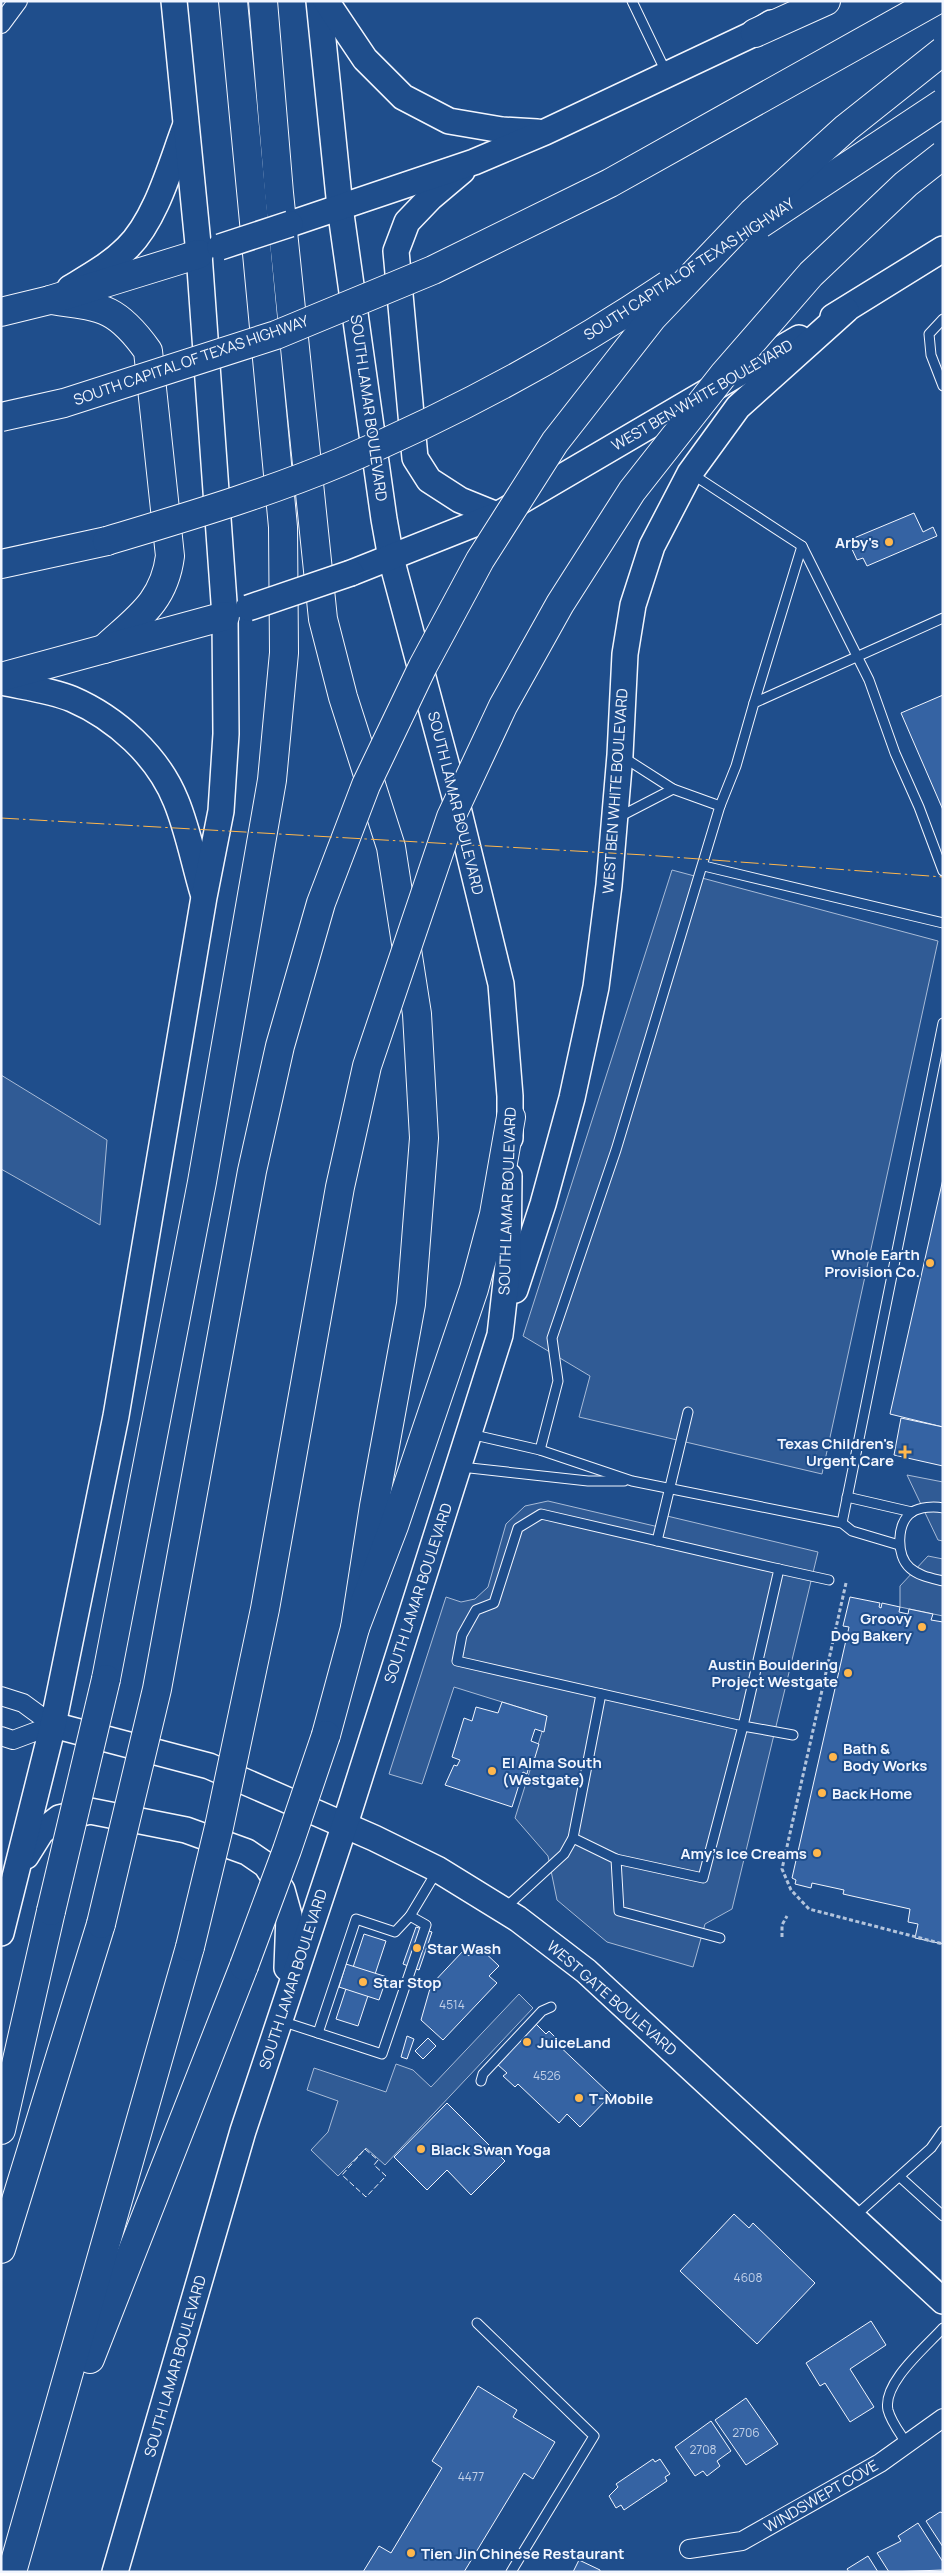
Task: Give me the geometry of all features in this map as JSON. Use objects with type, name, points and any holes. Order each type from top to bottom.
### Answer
[{"type":"highway","points":[[1,2130],[106,1679],[204,1172],[272,780],[284,653],[283,527],[233,1]]},
{"type":"highway","points":[[263,1],[279,193],[323,619],[344,697],[391,847],[418,1024],[424,1138],[411,1304],[374,1506],[355,1628]]},
{"type":"highway","points":[[755,33],[826,1]]},
{"type":"highway","name":"SOUTH CAPITAL OF TEXAS HIGHWAY","points":[[1,417],[64,403],[276,335],[433,270],[610,183],[935,1]]},
{"type":"highway","points":[[1,2249],[101,1924],[157,1689],[252,1171],[280,1046],[321,903],[366,785],[423,666],[480,560],[555,442],[652,318],[752,213],[846,128],[943,51]]},
{"type":"highway","name":"SOUTH CAPITAL OF TEXAS HIGHWAY","points":[[1,564],[107,541],[209,510],[340,462],[484,394],[631,310],[943,103]]},
{"type":"highway","points":[[12,2572],[37,2491],[190,1947],[219,1827],[266,1609],[340,1187],[368,1066],[451,817],[503,706],[560,604],[632,490],[724,374],[811,274],[906,184],[943,155]]},
{"type":"highway","points":[[1,312],[50,300],[210,251]]},
{"type":"highway","points":[[50,300],[98,306],[119,318],[135,333],[148,351],[170,556],[167,577],[150,606],[104,649]]},
{"type":"highway","points":[[1,677],[236,612]]},
{"type":"highway","points":[[37,2491],[244,1966],[287,1850],[326,1735],[355,1628],[394,1526],[474,1289],[494,1214],[511,1117]]},
{"type":"main road","points":[[1,1932],[54,1725],[116,1416],[204,897],[221,811],[236,612],[210,251],[187,122],[174,1]]},
{"type":"main road","name":"SOUTH LAMAR BOULEVARD","points":[[115,2572],[243,2131],[345,1824],[500,1335],[508,1265],[511,1117],[502,984],[392,558],[340,207],[319,1]]},
{"type":"main road","points":[[326,1],[365,59],[403,97],[449,122],[502,130],[545,132]]},
{"type":"main road","points":[[210,251],[474,162],[545,132],[755,33],[805,1]]},
{"type":"main road","points":[[50,300],[100,270],[128,248],[145,222],[160,192],[187,122]]},
{"type":"main road","points":[[474,162],[430,198],[407,222],[396,251],[415,458],[429,480],[460,500],[497,515]]},
{"type":"main road","name":"WEST BEN WHITE BOULEVARD","points":[[236,612],[392,558],[497,515],[846,310],[943,249]]},
{"type":"main road","name":"WEST BEN WHITE BOULEVARD","points":[[500,1335],[543,1204],[572,1098],[596,987],[620,755],[625,654],[633,605],[652,546],[690,473],[738,407],[846,310]]},
{"type":"main road","points":[[1,682],[70,698],[79,702],[97,711],[118,726],[145,752],[162,775],[176,801],[204,897]]},
{"type":"main road","name":"WEST GATE BOULEVARD","points":[[54,1725],[209,1766],[345,1824],[437,1870],[503,1910],[545,1939],[586,1971],[943,2301]]},
{"type":"main road","points":[[18,1869],[41,1832],[59,1818],[90,1811],[186,1830],[247,1852],[266,1865],[282,1890],[289,1915],[282,2009]]},
{"type":"street","points":[[1,24],[18,1]]},
{"type":"street","name":"WEST GATE BOULEVARD","points":[[1,1696],[23,1703],[54,1725]]},
{"type":"street","points":[[1,1736],[13,1740],[54,1725]]},
{"type":"street","name":"WINDSWEPT COVE","points":[[690,2549],[742,2541],[852,2480],[943,2418]]},
{"type":"lane","points":[[632,1],[658,59],[668,74]]},
{"type":"lane","points":[[943,318],[929,334],[931,355],[943,386]]},
{"type":"lane","points":[[690,473],[802,546],[876,697],[895,753],[919,807],[943,871]]},
{"type":"lane","points":[[540,1450],[558,1381],[552,1338],[616,1150],[704,866],[720,806],[736,766],[802,546]]},
{"type":"lane","points":[[754,703],[943,618]]},
{"type":"lane","points":[[620,755],[673,789],[720,806]]},
{"type":"lane","points":[[614,819],[673,789]]},
{"type":"lane","points":[[704,866],[943,923]]},
{"type":"lane","points":[[842,1523],[943,1023]]},
{"type":"lane","points":[[657,1541],[688,1412]]},
{"type":"lane","points":[[468,1433],[540,1450],[632,1481],[842,1523],[852,1531],[899,1545]]},
{"type":"lane","points":[[459,1467],[588,1481],[632,1481]]},
{"type":"lane","points":[[847,1497],[912,1512],[924,1508],[943,1508]]},
{"type":"lane","points":[[912,1512],[902,1524],[899,1545],[905,1562],[910,1568],[921,1575],[943,1581]]},
{"type":"lane","points":[[792,1735],[743,1726],[456,1661],[462,1636],[476,1610],[494,1603],[518,1528],[540,1514],[829,1580]]},
{"type":"lane","points":[[573,1838],[616,1859],[703,1878],[743,1726],[779,1569]]},
{"type":"lane","points":[[503,1910],[564,1854],[573,1838],[601,1694]]},
{"type":"lane","points":[[616,1859],[619,1911],[720,1938]]},
{"type":"lane","points":[[318,2033],[356,1919],[395,1932],[410,1916],[437,1870]]},
{"type":"lane","points":[[282,2009],[318,2033],[382,2054],[426,1925],[410,1916]]},
{"type":"lane","points":[[481,2081],[483,2074],[542,2010],[551,2007]]},
{"type":"lane","points":[[853,2218],[931,2148],[943,2131]]},
{"type":"lane","points":[[900,2177],[943,2216]]},
{"type":"lane","points":[[476,2323],[594,2436],[511,2572]]},
{"type":"lane","points":[[907,2444],[891,2420],[887,2408],[889,2394],[895,2380],[943,2328]]},
{"type":"path","points":[[846,1583],[782,1869],[791,1890],[809,1909],[943,1944]]},
{"type":"path","points":[[782,1936],[782,1925],[787,1916]]},
{"type":"shaded area","points":[[672,870],[938,941],[822,1474],[579,1417],[590,1376],[523,1336]]},
{"type":"shaded area","points":[[1,1075],[107,1140],[100,1225],[1,1169]]},
{"type":"shaded area","points":[[907,1475],[943,1482],[943,1541],[938,1540]]},
{"type":"shaded area","points":[[548,1501],[663,1528],[667,1516],[818,1552],[732,1909],[705,1924],[693,1967],[607,1942],[557,1900],[548,1856],[515,1818],[547,1716],[454,1687],[422,1784],[389,1774],[446,1597],[461,1602],[475,1599],[488,1587],[506,1524],[525,1506]]},
{"type":"shaded area","points":[[928,1556],[943,1559],[943,1616],[900,1607],[900,1586]]},
{"type":"shaded area","points":[[519,1994],[533,2008],[385,2165],[366,2148],[338,2176],[311,2150],[328,2132],[338,2101],[307,2090],[314,2068],[386,2092],[396,2064],[413,2070],[431,2087]]},
{"type":"building","name":"Arby's","points":[[914,513],[923,532],[933,527],[937,536],[867,566],[863,558],[857,560],[851,547],[857,545],[854,538]]},
{"type":"building","points":[[943,695],[943,810],[901,713]]},
{"type":"building","points":[[943,1179],[943,1427],[890,1414]]},
{"type":"building","points":[[901,1418],[943,1427],[943,1466],[894,1455]]},
{"type":"building","points":[[850,1597],[880,1603],[879,1607],[881,1608],[882,1603],[900,1607],[899,1612],[908,1614],[909,1609],[933,1614],[931,1620],[943,1622],[943,1944],[915,1938],[918,1924],[908,1922],[910,1909],[843,1894],[844,1890],[812,1883],[811,1888],[795,1884],[796,1880],[792,1878],[849,1627],[843,1626]]},
{"type":"building","points":[[502,1702],[547,1716],[544,1732],[535,1729],[531,1741],[539,1744],[532,1767],[529,1766],[527,1774],[523,1772],[512,1807],[445,1785],[454,1765],[457,1766],[460,1760],[452,1757],[464,1718],[472,1721],[476,1707],[498,1713]]},
{"type":"building","name":"Star Wash","points":[[416,1927],[432,1932],[419,1970],[403,1964]]},
{"type":"building","points":[[364,1934],[386,1941],[358,2026],[336,2019]]},
{"type":"building","points":[[478,1946],[499,1966],[489,1976],[497,1983],[443,2040],[421,2020],[431,1985],[463,1951],[469,1956]]},
{"type":"building","name":"Star Stop","points":[[346,1964],[387,1977],[379,2000],[339,1987]]},
{"type":"building","points":[[536,2024],[546,2034],[549,2031],[556,2038],[553,2040],[611,2095],[580,2127],[567,2114],[559,2123],[518,2084],[515,2087],[503,2076],[507,2073],[497,2064]]},
{"type":"building","points":[[407,2036],[414,2039],[407,2059],[401,2057]]},
{"type":"building","points":[[428,2038],[436,2046],[423,2059],[415,2051]]},
{"type":"building","points":[[447,2103],[505,2161],[471,2195],[447,2170],[427,2190],[394,2157]]},
{"type":"building","points":[[734,2214],[749,2228],[753,2223],[815,2283],[757,2344],[680,2271]]},
{"type":"building","points":[[871,2321],[886,2345],[850,2369],[874,2407],[850,2422],[825,2383],[820,2386],[806,2363]]},
{"type":"building","points":[[478,2386],[517,2410],[513,2417],[555,2442],[533,2479],[524,2473],[464,2572],[363,2572],[379,2546],[391,2553],[442,2468],[432,2461]]},
{"type":"building","points":[[746,2398],[778,2444],[746,2465],[715,2420]]},
{"type":"building","points":[[711,2421],[731,2451],[717,2461],[720,2466],[707,2476],[703,2471],[695,2476],[675,2447]]},
{"type":"building","points":[[653,2459],[655,2462],[660,2459],[670,2474],[665,2477],[667,2481],[624,2510],[621,2505],[616,2508],[609,2496],[618,2487],[616,2484]]},
{"type":"building","points":[[940,2512],[943,2513],[943,2547],[926,2521]]},
{"type":"building","points":[[918,2523],[943,2562],[943,2570],[889,2572],[877,2553],[901,2541],[898,2536]]},
{"type":"building","points":[[868,2556],[878,2572],[849,2572],[847,2569]]},
{"type":"building","points":[[579,2560],[600,2570],[600,2572],[573,2572]]},
{"type":"fence","points":[[365,2149],[378,2160],[374,2165],[386,2176],[366,2197],[342,2175],[365,2149]]},
{"type":"power","points":[[1,818],[645,855],[943,877]]},
{"type":"place","name":"Arby's","points":[[889,542]]},
{"type":"place","name":"Whole Earth Provision Co.","points":[[930,1263]]},
{"type":"place","name":"Texas Children's Urgent Care","points":[[905,1452]]},
{"type":"place","name":"Groovy Dog Bakery","points":[[922,1627]]},
{"type":"place","name":"Austin Bouldering Project Westgate","points":[[848,1673]]},
{"type":"place","name":"Bath & Body Works","points":[[833,1757]]},
{"type":"place","name":"El Alma South (Westgate)","points":[[492,1771]]},
{"type":"place","name":"Back Home","points":[[822,1793]]},
{"type":"place","name":"Amy's Ice Creams","points":[[817,1853]]},
{"type":"place","name":"Star Wash","points":[[417,1948]]},
{"type":"place","name":"Star Stop","points":[[363,1982]]},
{"type":"place","name":"JuiceLand","points":[[527,2042]]},
{"type":"place","name":"T-Mobile","points":[[579,2098]]},
{"type":"place","name":"Black Swan Yoga","points":[[421,2149]]},
{"type":"place","name":"Tien Jin Chinese Restaurant","points":[[411,2553]]}]
